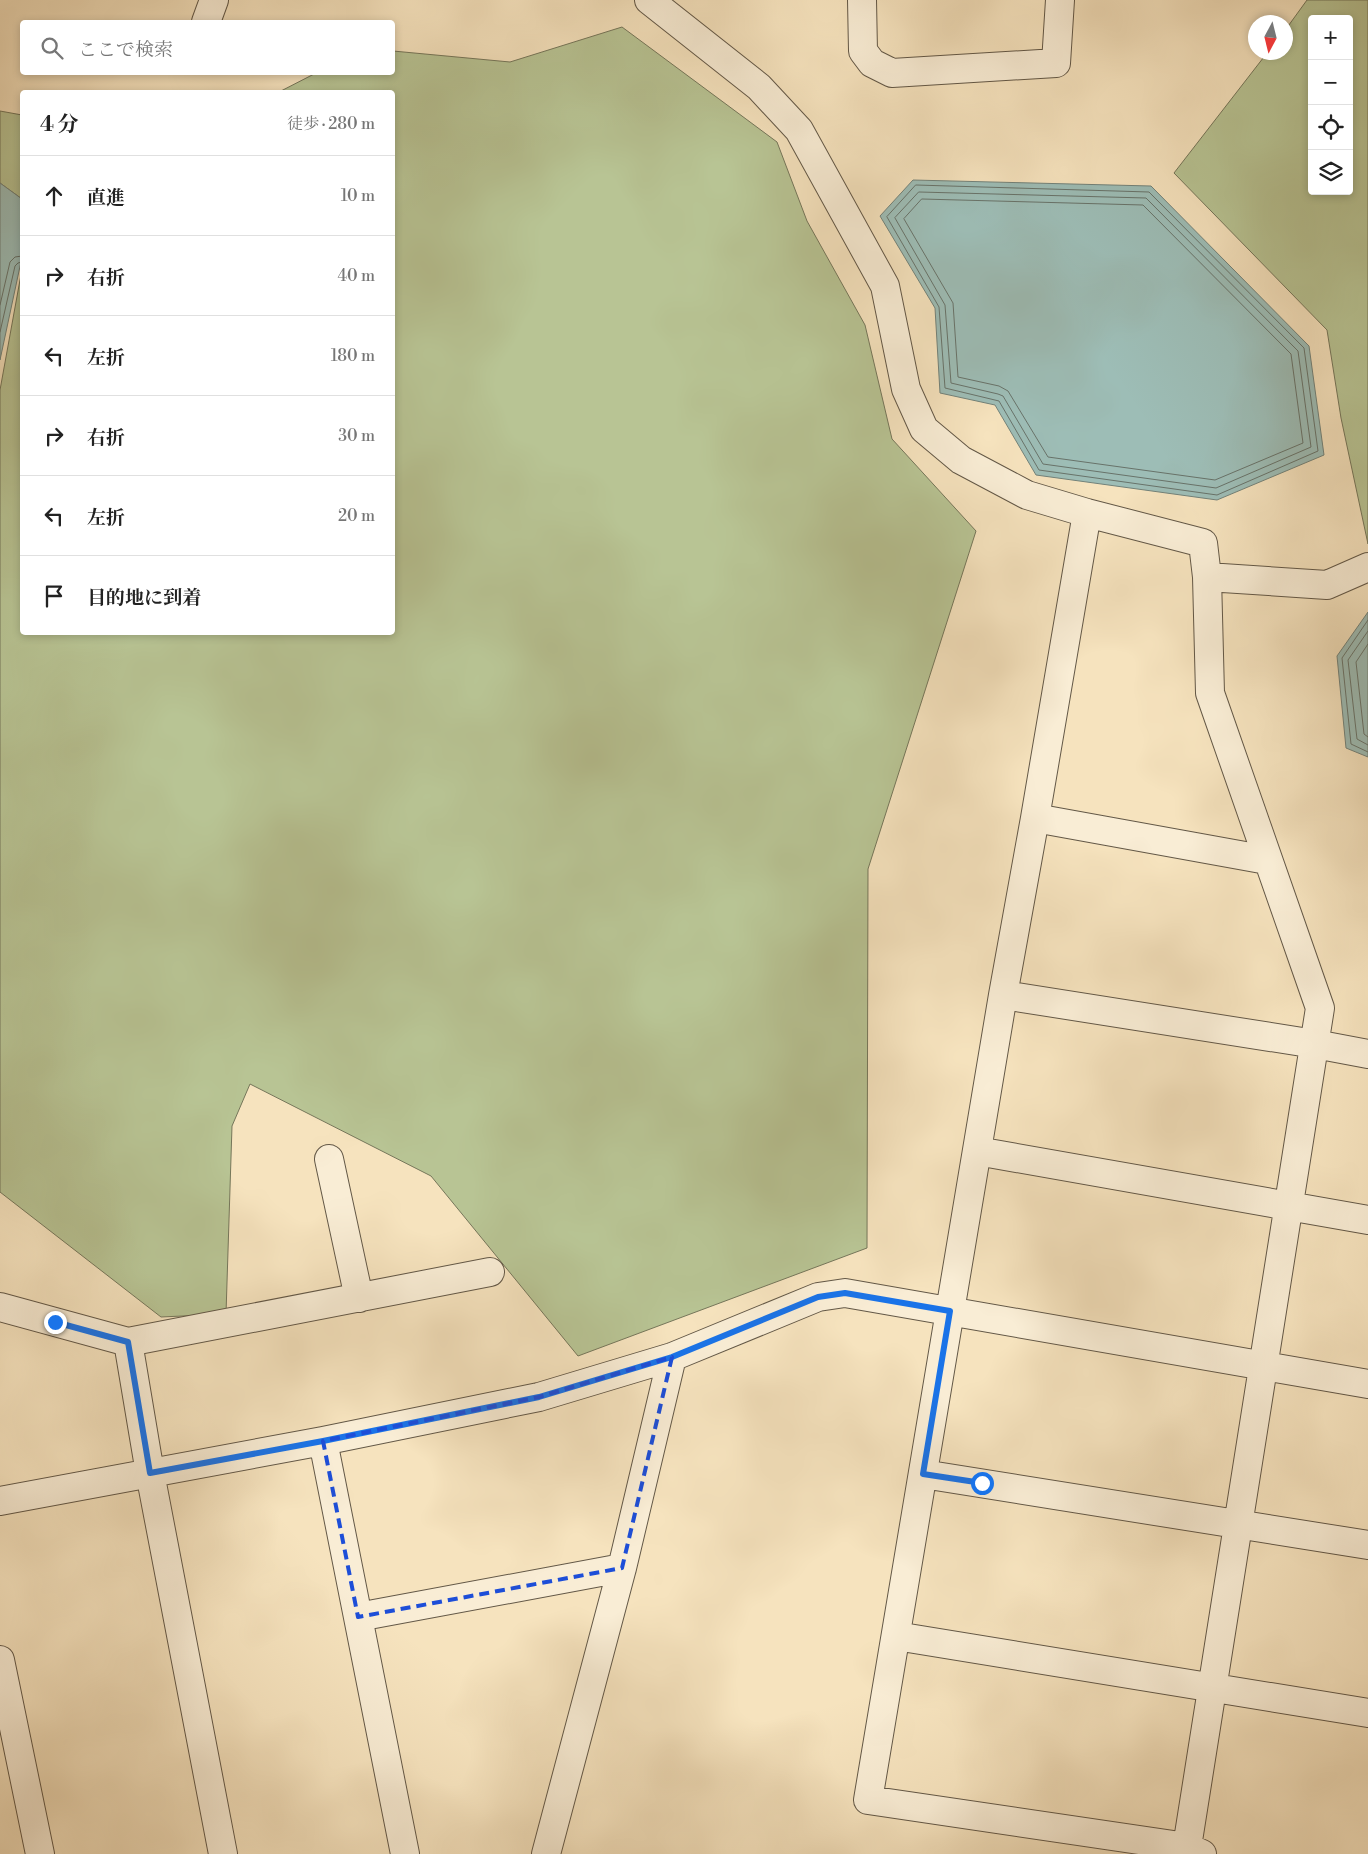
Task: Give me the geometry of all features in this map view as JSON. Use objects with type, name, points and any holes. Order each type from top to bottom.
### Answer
[{"type":"street","points":[[207,20],[214,0]]},
{"type":"street","points":[[648,0],[759,87],[799,130],[885,286],[906,388],[924,429],[960,460],[1027,495],[1087,513],[1204,543],[1207,577],[1210,693],[1320,1008],[1212,1688],[1194,1851],[868,1800],[1003,995],[1087,513]]},
{"type":"street","points":[[862,0],[863,51],[872,63],[892,73],[1056,63],[1060,0]]},
{"type":"street","points":[[1207,577],[1328,585],[1368,567]]},
{"type":"street","points":[[1035,818],[1268,860]]},
{"type":"street","points":[[1003,995],[1368,1054]]},
{"type":"street","points":[[977,1151],[1289,1208],[1368,1220]]},
{"type":"street","points":[[330,1158],[359,1298]]},
{"type":"street","points":[[0,1307],[128,1342],[490,1272]]},
{"type":"street","points":[[0,1501],[323,1441],[539,1397],[672,1357],[818,1297],[845,1293],[1368,1384]]},
{"type":"street","points":[[128,1342],[150,1473],[222,1854]]},
{"type":"street","points":[[546,1854],[622,1568],[672,1357]]},
{"type":"street","points":[[323,1441],[405,1854]]},
{"type":"street","points":[[923,1474],[1368,1545]]},
{"type":"street","points":[[358,1617],[622,1568]]},
{"type":"street","points":[[896,1636],[1368,1713]]},
{"type":"street","points":[[0,1660],[40,1854]]},
{"type":"highlighted area","points":[[672,1357],[622,1568],[358,1617],[323,1441],[539,1397]]},
{"type":"green space","points":[[1307,0],[1368,0],[1368,544],[1341,418],[1327,330],[1174,173],[1262,60],[1293,60],[1293,19]]},
{"type":"green space","points":[[622,27],[777,142],[807,221],[865,325],[892,439],[976,531],[868,869],[867,1248],[578,1356],[431,1176],[250,1084],[232,1126],[226,1314],[161,1317],[0,1192],[0,390],[20,280],[20,635],[395,635],[395,90],[283,90],[312,75],[395,75],[395,51],[510,62]]},
{"type":"green space","points":[[0,111],[20,115],[20,198],[0,183]]},
{"type":"water","points":[[913,180],[1151,186],[1309,346],[1324,455],[1217,500],[1036,475],[995,405],[940,393],[935,308],[880,216]]},
{"type":"water","points":[[0,183],[20,198],[20,266],[0,360]]},
{"type":"water","points":[[1368,612],[1368,757],[1346,748],[1337,656]]},
{"type":"route","points":[[55,1322],[128,1342],[150,1473],[323,1441],[539,1397],[672,1357],[818,1297],[845,1293],[950,1311],[923,1474],[982,1483]]}]
